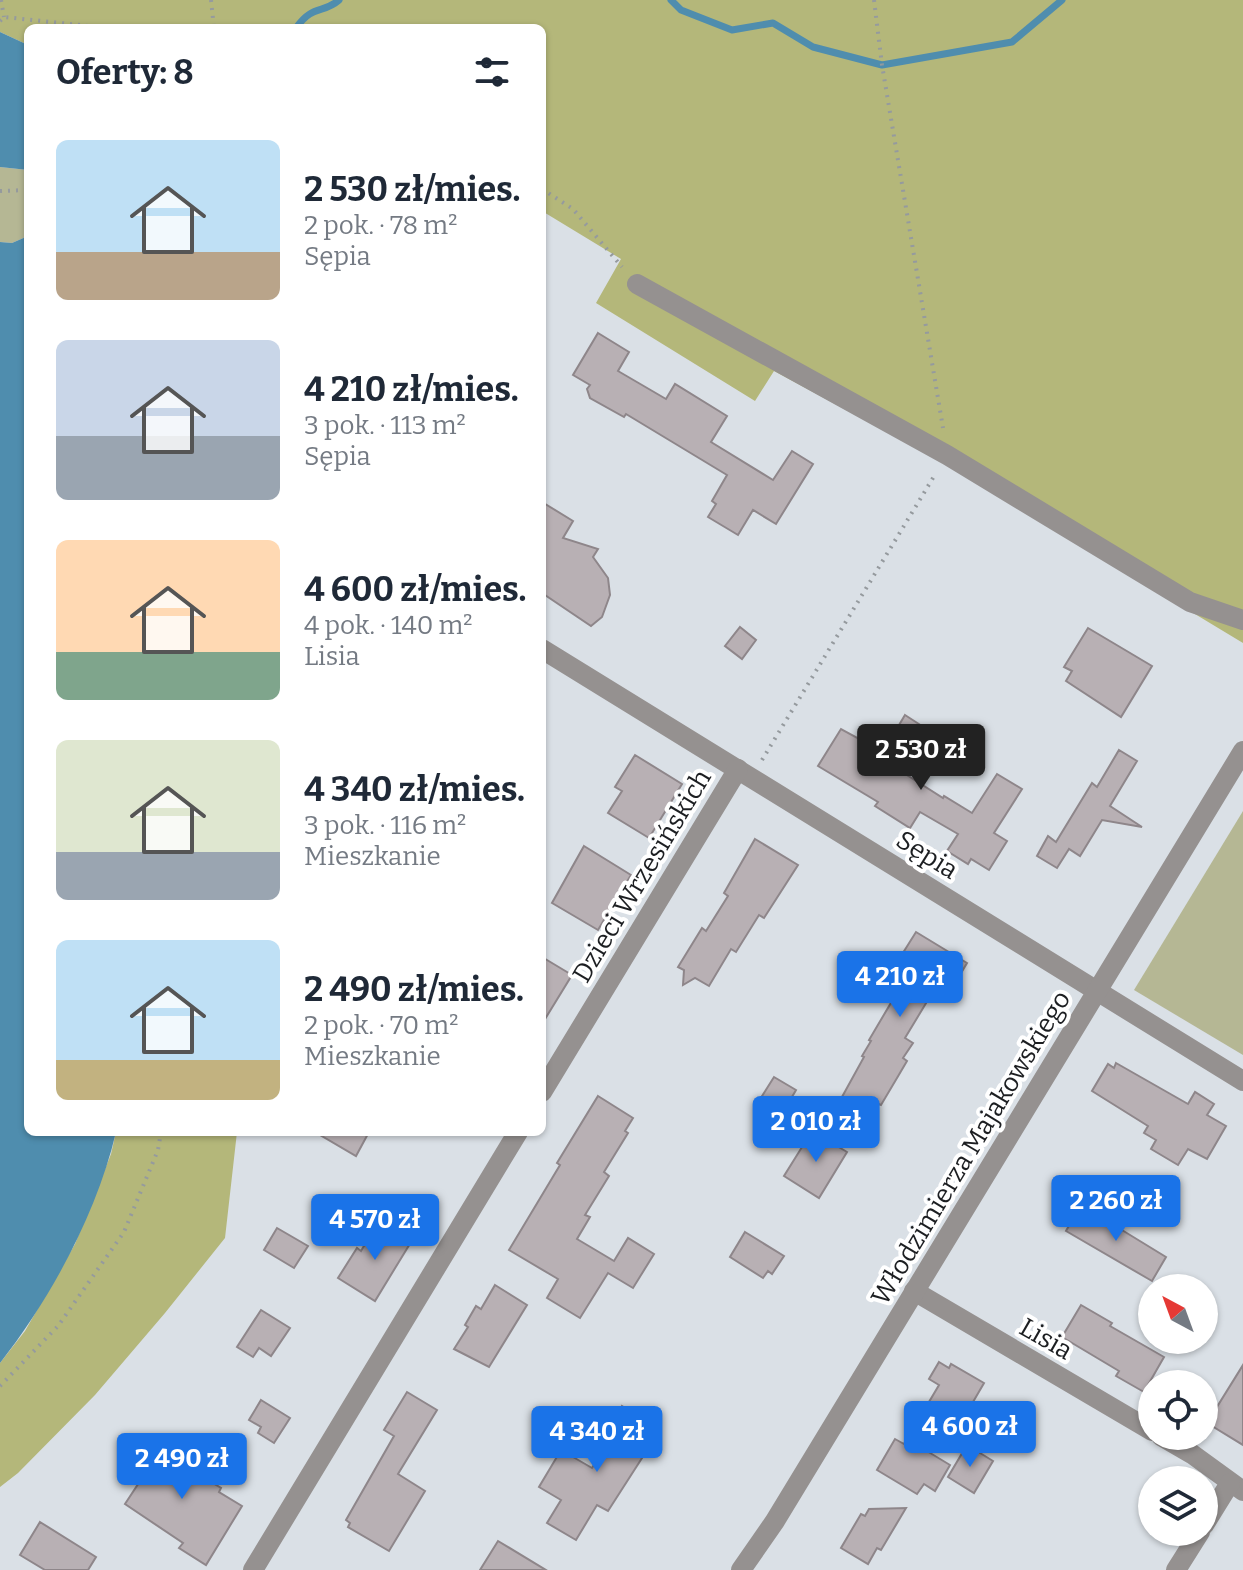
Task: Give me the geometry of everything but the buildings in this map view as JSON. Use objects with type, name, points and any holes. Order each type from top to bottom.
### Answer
[{"type":"street","points":[[637,284],[947,455],[1190,602],[1243,620]]},
{"type":"street","name":"Sępia","points":[[546,651],[1243,1081]]},
{"type":"street","name":"Włodzimierza Majakowskiego","points":[[741,1570],[775,1521],[1243,751]]},
{"type":"street","name":"Dzieci Wrzesińskich","points":[[546,1085],[738,769]]},
{"type":"street","points":[[253,1570],[516,1136]]},
{"type":"street","name":"Lisia","points":[[914,1291],[1138,1423]]},
{"type":"street","points":[[1185,1450],[1237,1487],[1218,1509]]},
{"type":"street","points":[[1176,1570],[1191,1546]]},
{"type":"path","points":[[1,0],[2,19],[61,24]]},
{"type":"path","points":[[211,0],[214,24]]},
{"type":"path","points":[[0,191],[24,190]]},
{"type":"path","points":[[546,192],[573,209],[637,284]]},
{"type":"path","points":[[0,1386],[58,1326],[124,1232],[158,1150],[160,1136]]},
{"type":"green space","points":[[0,0],[1243,0],[1243,643],[948,465],[774,371],[755,401],[596,303],[621,259],[546,213],[546,24],[24,24],[24,43],[0,32]]},
{"type":"green space","points":[[0,167],[24,170],[24,238],[12,243],[0,242]]},
{"type":"green space","points":[[1243,811],[1243,1055],[1134,990]]},
{"type":"green space","points":[[115,1136],[237,1136],[225,1238],[95,1395],[18,1473],[0,1487],[0,1363],[25,1331],[75,1244],[111,1154]]},
{"type":"water","points":[[0,32],[24,43],[24,170],[0,167]]},
{"type":"water","points":[[24,238],[24,1136],[115,1136],[97,1193],[70,1254],[37,1311],[0,1363],[0,242],[12,243]]},
{"type":"waterway","points":[[299,24],[308,15],[339,0]]},
{"type":"waterway","points":[[671,0],[681,10],[732,30],[773,23],[813,47],[882,65],[1012,42],[1062,0]]}]
